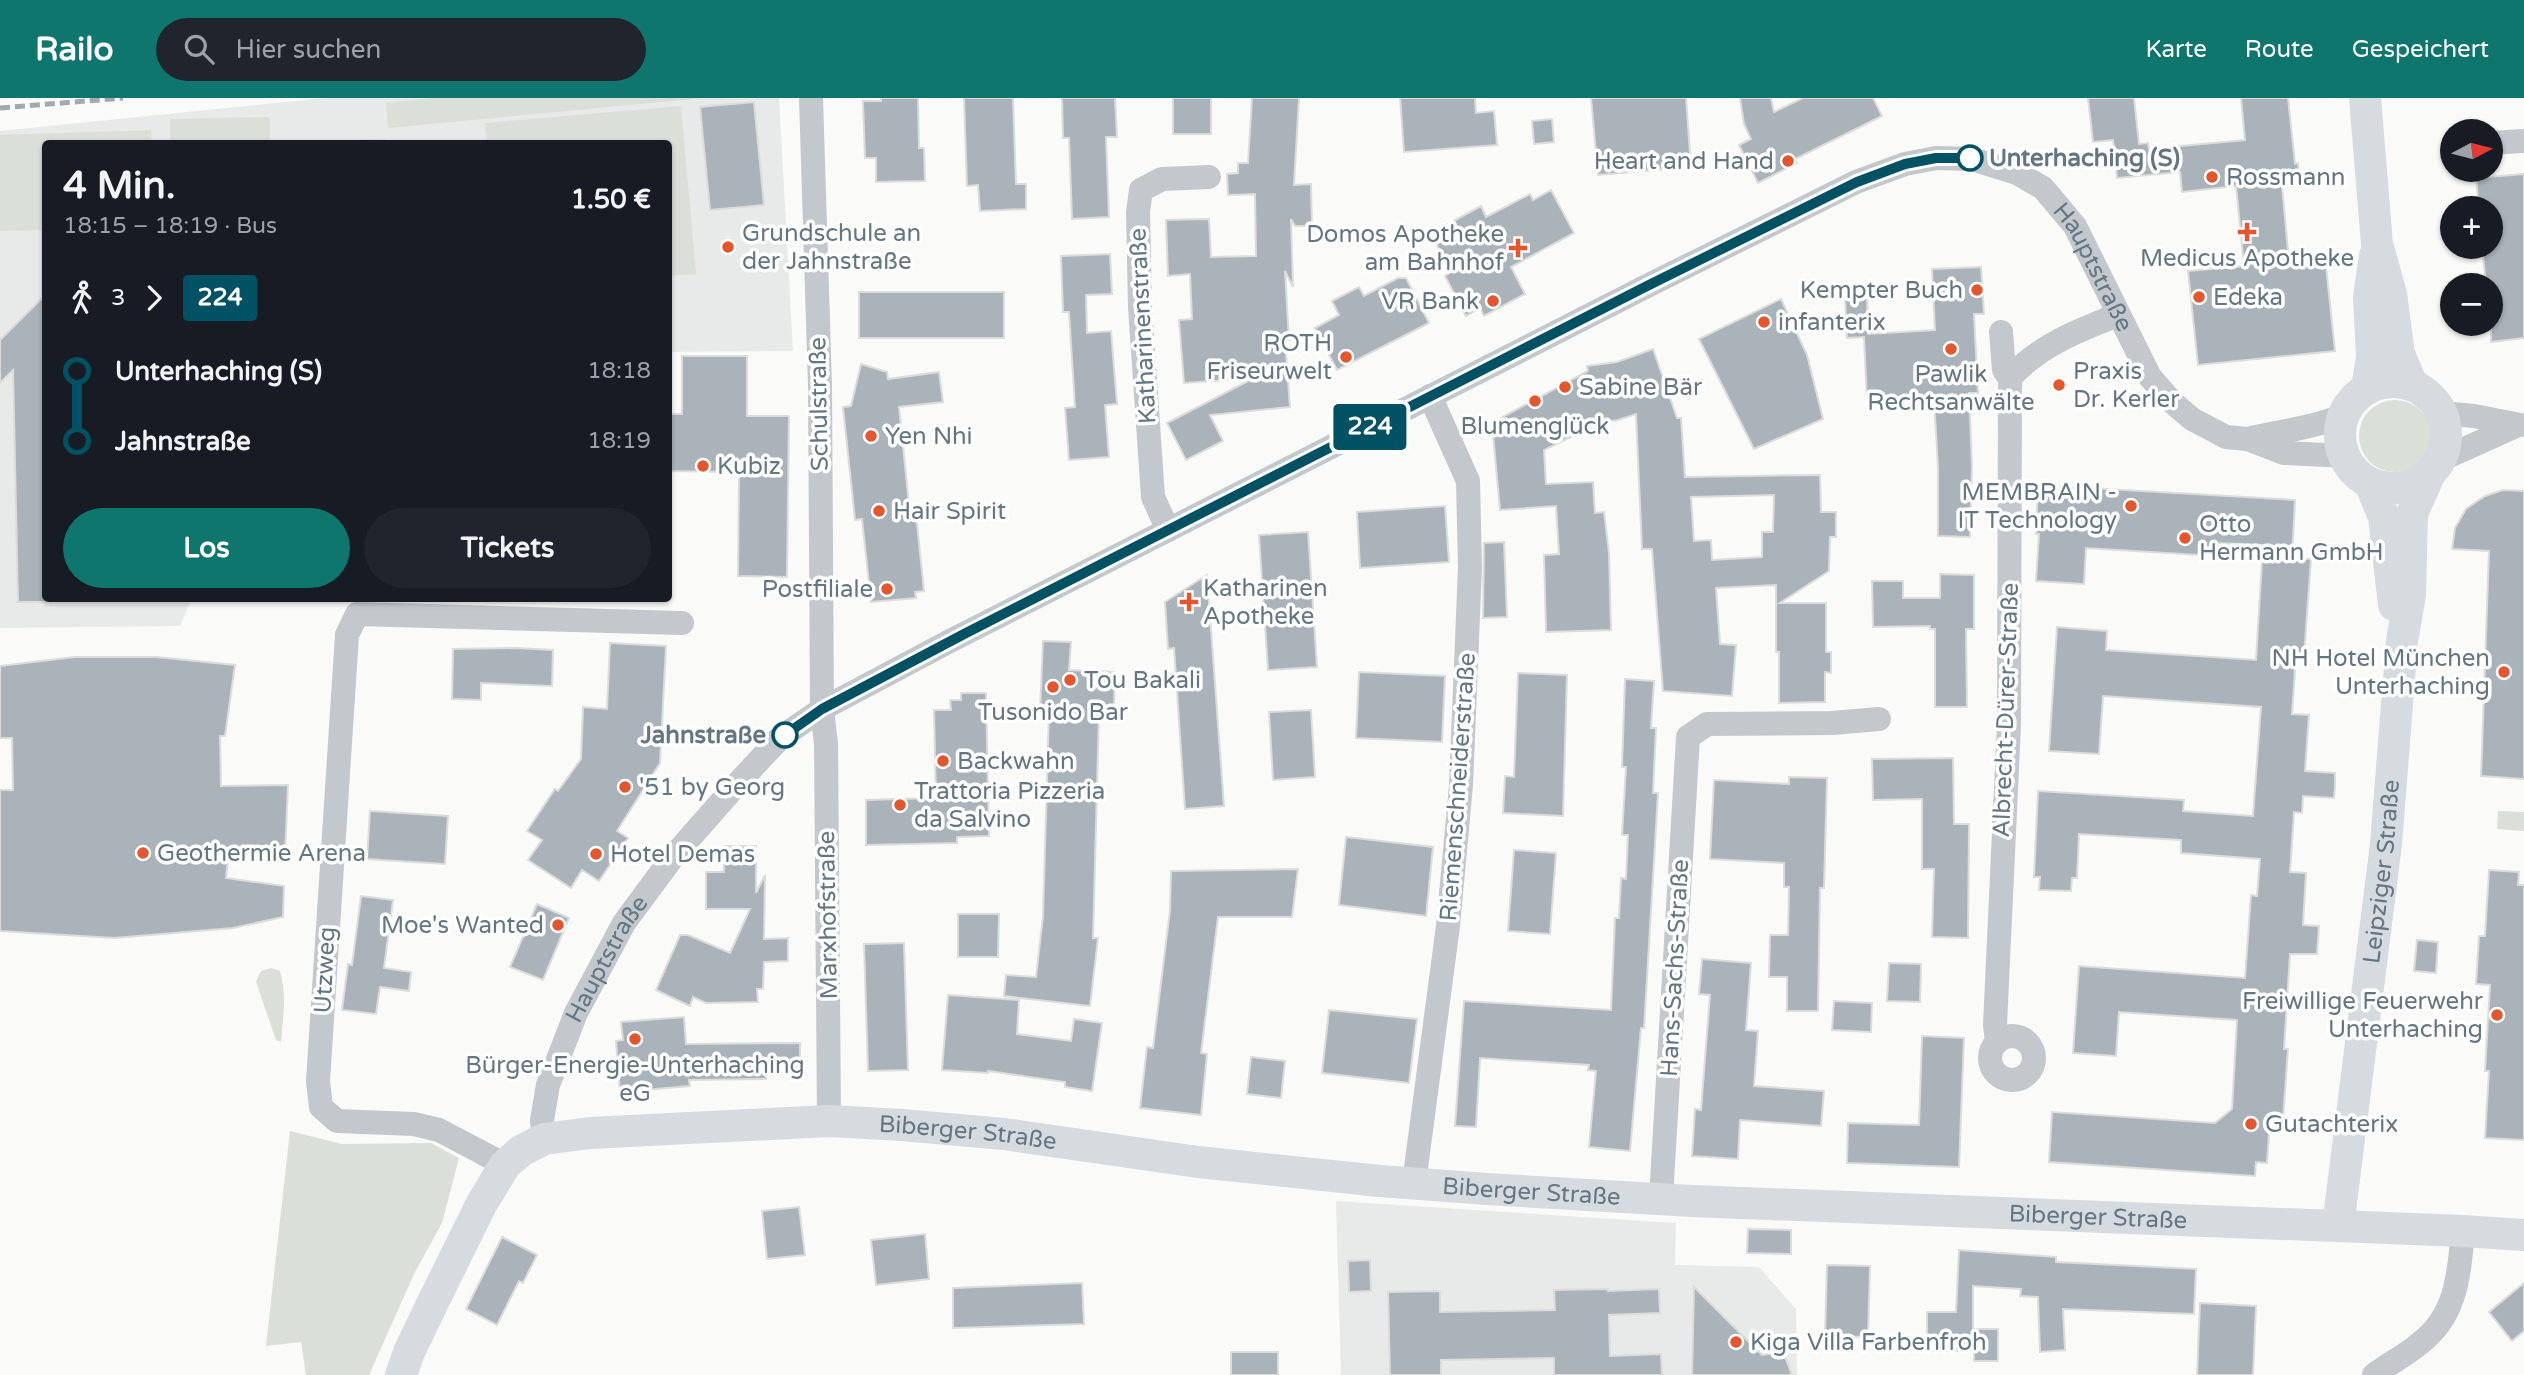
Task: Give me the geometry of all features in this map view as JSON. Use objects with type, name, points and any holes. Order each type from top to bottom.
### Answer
[{"type":"main road","points":[[2365,98],[2377,244],[2391,294],[2399,354],[2412,385]]},
{"type":"main road","points":[[2367,389],[2372,357],[2369,297],[2377,244]]},
{"type":"main road","points":[[2381,383],[2412,385],[2434,401],[2441,413],[2445,445],[2435,466],[2417,482],[2402,487],[2370,483],[2350,466],[2342,446],[2340,431],[2344,415],[2353,400],[2367,389],[2381,383]]},
{"type":"main road","name":"Leipziger Straße","points":[[2338,1226],[2386,844],[2402,641],[2410,595],[2412,514],[2435,466]]},
{"type":"main road","name":"Leipziger Straße","points":[[2370,483],[2384,517],[2392,596],[2402,641]]},
{"type":"main road","name":"Biberger Straße","points":[[544,1139],[590,1133],[829,1121],[1004,1134],[1198,1162],[1414,1183],[1661,1199],[2524,1235]]},
{"type":"main road","points":[[401,1375],[433,1300],[482,1203],[505,1165],[521,1151],[544,1139]]},
{"type":"street","name":"Schulstraße","points":[[811,98],[820,375],[822,709]]},
{"type":"street","points":[[2503,142],[2524,141]]},
{"type":"street","name":"Hauptstraße","points":[[544,1139],[542,1120],[548,1085],[576,1013],[624,923],[672,858],[780,738],[822,709],[1168,530],[1857,182],[1905,164],[1936,158],[1964,158],[2017,173],[2043,188],[2075,226],[2150,377],[2171,401],[2192,419],[2226,437],[2248,439],[2284,453],[2346,456]]},
{"type":"street","name":"Katharinenstraße","points":[[1168,530],[1153,497],[1140,307],[1138,212],[1142,190],[1162,179],[1209,177]]},
{"type":"street","points":[[2010,378],[2034,355],[2066,337],[2118,316]]},
{"type":"street","name":"Albrecht-Dürer-Straße","points":[[1997,1041],[1995,1026],[1998,927],[2009,725],[2010,378],[2004,370],[2001,331],[2034,355]]},
{"type":"street","name":"Riemenschneiderstraße","points":[[1414,1183],[1444,965],[1461,785],[1468,669],[1468,481],[1430,396]]},
{"type":"street","points":[[2441,413],[2521,425]]},
{"type":"street","name":"Hauptstraße","points":[[2248,439],[2284,430],[2319,426],[2344,415]]},
{"type":"street","points":[[2435,466],[2521,425]]},
{"type":"street","name":"Utzweg","points":[[505,1165],[439,1130],[414,1124],[337,1121],[321,1107],[318,1081],[347,635],[357,614],[682,623]]},
{"type":"street","name":"Marxhofstraße","points":[[822,709],[826,744],[829,1121]]},
{"type":"street","name":"Hans-Sachs-Straße","points":[[1661,1199],[1688,737],[1707,724],[1832,723],[1878,719]]},
{"type":"street","points":[[2374,1375],[2421,1343],[2444,1317],[2452,1303],[2458,1278],[2463,1231]]},
{"type":"shaded area","points":[[325,98],[779,98],[793,351],[672,352],[672,140],[42,140],[42,602],[190,602],[180,626],[0,628],[0,131]]},
{"type":"shaded area","points":[[433,98],[703,98],[388,128],[386,103]]},
{"type":"shaded area","points":[[681,106],[696,274],[672,276],[672,140],[487,140],[485,123]]},
{"type":"shaded area","points":[[270,117],[270,140],[170,140],[170,119]]},
{"type":"shaded area","points":[[151,130],[152,140],[42,140],[42,230],[0,231],[0,135]]},
{"type":"shaded area","points":[[2395,400],[2415,406],[2425,416],[2431,436],[2425,456],[2415,466],[2395,472],[2375,466],[2365,456],[2359,436],[2365,416],[2375,406]]},
{"type":"shaded area","points":[[2498,811],[2524,812],[2524,831],[2497,829]]},
{"type":"shaded area","points":[[271,968],[280,971],[283,989],[281,1042],[276,1040],[256,982],[261,971]]},
{"type":"shaded area","points":[[290,1131],[342,1144],[431,1143],[459,1158],[442,1223],[414,1274],[369,1375],[306,1375],[301,1342],[266,1346]]},
{"type":"shaded area","points":[[1336,1201],[1676,1223],[1675,1265],[1759,1267],[1796,1309],[1797,1375],[1341,1375]]},
{"type":"building","points":[[881,98],[918,98],[919,148],[924,148],[925,181],[876,182],[876,158],[865,158],[863,101],[881,101]]},
{"type":"building","points":[[964,98],[1013,98],[1016,184],[1026,184],[1026,209],[980,211],[978,185],[967,186]]},
{"type":"building","points":[[1062,98],[1115,98],[1117,137],[1106,137],[1109,217],[1072,219],[1069,138],[1063,138]]},
{"type":"building","points":[[1173,98],[1211,98],[1211,134],[1173,134]]},
{"type":"building","points":[[1252,98],[1299,98],[1294,185],[1311,184],[1312,226],[1295,226],[1291,219],[1293,287],[1285,271],[1289,340],[1285,340],[1290,407],[1210,415],[1223,441],[1186,460],[1167,423],[1254,378],[1184,383],[1179,320],[1192,319],[1190,274],[1168,276],[1166,220],[1209,219],[1211,257],[1256,256],[1255,194],[1228,195],[1227,174],[1238,173],[1238,163],[1248,163]]},
{"type":"building","points":[[1400,98],[1475,98],[1476,113],[1494,111],[1497,145],[1404,152]]},
{"type":"building","points":[[1591,98],[1686,98],[1691,167],[1598,175]]},
{"type":"building","points":[[1740,98],[1771,98],[1774,112],[1803,98],[1873,98],[1882,116],[1795,159],[1797,163],[1758,183],[1739,145],[1751,139],[1744,124]]},
{"type":"building","points":[[2088,98],[2134,98],[2139,144],[2148,143],[2149,149],[2245,140],[2241,98],[2288,98],[2295,164],[2298,163],[2300,184],[2282,186],[2289,261],[2325,257],[2335,351],[2198,365],[2188,271],[2244,266],[2236,186],[2182,192],[2180,172],[2117,178],[2113,140],[2093,142]]},
{"type":"building","points":[[754,102],[764,205],[710,210],[700,107]]},
{"type":"building","points":[[1552,119],[1554,142],[1534,144],[1532,121]]},
{"type":"building","points":[[2524,174],[2524,338],[2491,342],[2491,336],[2503,336],[2503,273],[2485,273],[2483,259],[2503,259],[2503,196],[2478,196],[2476,182],[2503,182],[2503,176]]},
{"type":"building","points":[[1551,190],[1574,233],[1511,267],[1525,294],[1484,316],[1480,308],[1466,316],[1445,276],[1451,272],[1433,238],[1442,234],[1439,229],[1481,206],[1486,217],[1530,194],[1533,200]]},
{"type":"building","points":[[1110,254],[1112,294],[1086,295],[1087,333],[1111,331],[1117,404],[1105,405],[1109,457],[1069,460],[1065,408],[1075,407],[1069,312],[1063,312],[1061,256]]},
{"type":"building","points":[[1981,267],[1984,314],[1974,314],[1978,393],[1969,393],[1972,466],[1970,537],[1938,536],[1934,399],[1867,402],[1864,337],[1847,338],[1845,298],[1867,297],[1868,334],[1935,330],[1932,269]]},
{"type":"building","points":[[1398,278],[1406,278],[1429,323],[1337,370],[1315,328],[1339,315],[1332,301],[1359,287],[1364,296]]},
{"type":"building","points":[[859,292],[1004,292],[1004,338],[859,338]]},
{"type":"building","points":[[42,298],[42,602],[18,602],[13,370],[0,383],[0,340]]},
{"type":"building","points":[[1781,299],[1807,355],[1823,419],[1754,449],[1699,339]]},
{"type":"building","points":[[1653,349],[1677,418],[1681,418],[1685,477],[1820,475],[1821,512],[1836,512],[1836,537],[1830,537],[1829,571],[1780,603],[1826,603],[1826,652],[1831,652],[1831,673],[1825,672],[1825,702],[1779,703],[1776,585],[1716,588],[1720,644],[1736,645],[1732,696],[1663,691],[1652,549],[1642,549],[1636,414],[1601,422],[1544,450],[1546,484],[1593,482],[1595,513],[1604,512],[1609,553],[1611,630],[1546,632],[1544,555],[1559,554],[1556,506],[1500,510],[1493,434],[1499,419],[1588,371],[1587,366],[1617,362]],"holes":[[[1774,495],[1773,532],[1762,532],[1762,557],[1712,560],[1711,540],[1694,541],[1691,497]]]},
{"type":"building","points":[[682,356],[747,356],[747,416],[789,416],[787,577],[738,576],[739,472],[672,471],[672,414],[682,414]]},
{"type":"building","points":[[861,364],[887,372],[888,379],[939,372],[943,402],[899,407],[909,505],[915,505],[924,591],[915,592],[916,598],[871,602],[862,519],[855,520],[843,407],[851,406]]},
{"type":"building","points":[[2038,485],[2295,500],[2292,558],[2311,559],[2304,656],[2296,655],[2292,714],[2309,715],[2305,771],[2335,773],[2335,786],[2334,798],[2303,796],[2302,813],[2294,812],[2290,872],[2306,873],[2303,925],[2319,926],[2317,954],[2290,954],[2283,1120],[2270,1120],[2267,1163],[2256,1162],[2255,1176],[2049,1162],[2052,1112],[2215,1123],[2232,1109],[2237,1020],[2119,1012],[2116,1056],[2073,1053],[2079,966],[2245,978],[2251,895],[2257,896],[2260,859],[2181,853],[2181,840],[2079,834],[2077,878],[2072,878],[2071,891],[2039,890],[2040,877],[2034,877],[2038,791],[2184,800],[2183,811],[2253,816],[2261,707],[2103,696],[2099,754],[2049,751],[2057,627],[2107,631],[2106,650],[2256,660],[2263,545],[2217,543],[2216,556],[2086,548],[2084,584],[2036,581]]},
{"type":"building","name":"NH Hotel München Unterhaching","points":[[2503,490],[2524,491],[2524,779],[2481,776],[2489,551],[2452,549],[2455,528],[2466,509],[2485,496]]},
{"type":"building","points":[[1445,506],[1449,562],[1360,568],[1357,512]]},
{"type":"building","points":[[1308,532],[1317,667],[1268,670],[1259,535]]},
{"type":"building","points":[[1504,542],[1507,617],[1483,618],[1484,543]]},
{"type":"building","points":[[1940,574],[1974,575],[1974,629],[1966,629],[1967,707],[1935,707],[1935,629],[1930,629],[1930,626],[1873,627],[1872,581],[1903,581],[1903,598],[1940,598]]},
{"type":"building","points":[[1207,575],[1224,806],[1185,809],[1174,648],[1168,649],[1165,602]]},
{"type":"building","points":[[1043,641],[1071,642],[1069,670],[1115,672],[1114,713],[1099,713],[1093,938],[1098,938],[1090,1006],[1004,996],[1006,975],[1036,977],[1043,916],[1049,711],[1040,711]]},
{"type":"building","points":[[610,643],[666,646],[660,763],[617,831],[628,838],[599,881],[582,870],[571,888],[528,860],[542,840],[527,831],[555,789],[558,791],[581,759],[583,707],[607,709]]},
{"type":"building","points":[[453,649],[553,650],[552,686],[481,683],[481,700],[452,699]]},
{"type":"building","name":"Geothermie Arena","points":[[75,657],[156,657],[235,665],[225,736],[220,736],[221,786],[288,785],[285,854],[229,851],[226,878],[284,886],[283,917],[233,928],[114,938],[0,931],[0,790],[13,790],[12,738],[0,738],[0,666]]},
{"type":"building","points":[[1359,672],[1445,676],[1442,742],[1356,738]]},
{"type":"building","points":[[1518,673],[1567,675],[1563,816],[1503,813],[1505,776],[1514,777]]},
{"type":"building","points":[[1625,679],[1654,681],[1651,728],[1656,728],[1653,793],[1658,793],[1644,1028],[1641,1028],[1630,1151],[1589,1147],[1596,1071],[1588,1070],[1589,1065],[1480,1058],[1476,1127],[1455,1126],[1464,1001],[1611,1010],[1615,918],[1619,918],[1621,878],[1626,879],[1628,835],[1622,835],[1626,767],[1622,767]]},
{"type":"building","points":[[961,693],[986,693],[989,836],[957,837],[957,843],[866,845],[866,800],[936,798],[934,710],[951,710],[950,700],[961,700]]},
{"type":"building","points":[[1311,710],[1315,777],[1273,780],[1269,712]]},
{"type":"building","points":[[1953,758],[1954,824],[1969,824],[1968,938],[1932,937],[1934,869],[1922,869],[1922,799],[1873,800],[1872,759]]},
{"type":"building","points":[[1789,777],[1827,778],[1824,888],[1820,888],[1818,1011],[1787,1011],[1787,977],[1769,977],[1770,935],[1788,935],[1789,887],[1784,887],[1784,863],[1710,859],[1714,780],[1789,784]]},
{"type":"building","points":[[370,811],[448,816],[445,864],[367,859]]},
{"type":"building","points":[[1346,837],[1433,847],[1426,916],[1339,905]]},
{"type":"building","points":[[724,846],[756,846],[756,893],[765,875],[764,939],[788,938],[788,961],[764,962],[763,989],[757,989],[758,1002],[706,1003],[693,997],[690,1006],[656,990],[680,935],[688,935],[730,953],[750,909],[706,909],[706,872],[724,872]]},
{"type":"building","points":[[1514,850],[1556,853],[1550,934],[1508,931]]},
{"type":"building","points":[[1298,869],[1292,917],[1218,917],[1201,1053],[1207,1054],[1201,1115],[1140,1108],[1147,1047],[1153,1048],[1170,910],[1171,871]]},
{"type":"building","points":[[2489,870],[2519,872],[2518,885],[2524,885],[2524,1140],[2485,1138],[2489,1071],[2485,1071],[2490,985],[2476,984],[2479,936],[2485,936]]},
{"type":"building","points":[[361,896],[393,900],[384,968],[411,972],[409,991],[380,987],[376,1014],[342,1010],[348,964],[352,965]]},
{"type":"building","points":[[537,904],[569,918],[543,980],[510,967]]},
{"type":"building","points":[[958,914],[999,914],[998,957],[958,957]]},
{"type":"building","points":[[2417,940],[2438,942],[2436,973],[2414,971]]},
{"type":"building","points":[[904,943],[908,1070],[868,1071],[864,944]]},
{"type":"building","points":[[1702,959],[1751,963],[1746,1030],[1758,1031],[1754,1086],[1824,1091],[1821,1126],[1740,1120],[1738,1159],[1692,1156],[1695,1109],[1701,1110],[1710,995],[1699,994]]},
{"type":"building","points":[[1889,963],[1921,964],[1920,1002],[1887,1001]]},
{"type":"building","points":[[948,995],[1019,1000],[1017,1034],[1071,1041],[1074,1019],[1102,1023],[1092,1091],[1065,1087],[1065,1082],[988,1071],[942,1070]]},
{"type":"building","points":[[1834,1001],[1872,1003],[1871,1032],[1832,1030]]},
{"type":"building","points":[[1329,1010],[1417,1019],[1409,1083],[1322,1073]]},
{"type":"building","points":[[684,1017],[686,1044],[800,1043],[800,1068],[766,1068],[766,1079],[689,1080],[690,1086],[620,1092],[616,1041],[623,1040],[621,1022]]},
{"type":"building","points":[[1922,1036],[1964,1038],[1959,1167],[1847,1163],[1848,1123],[1919,1125]]},
{"type":"building","points":[[1251,1057],[1285,1061],[1281,1098],[1247,1094]]},
{"type":"building","points":[[799,1207],[805,1255],[767,1259],[762,1211]]},
{"type":"building","points":[[1748,1229],[1791,1230],[1791,1254],[1747,1253]]},
{"type":"building","points":[[925,1234],[929,1279],[876,1285],[871,1240]]},
{"type":"building","points":[[502,1237],[537,1255],[523,1283],[519,1281],[497,1325],[466,1309]]},
{"type":"building","points":[[1959,1250],[2056,1257],[2056,1262],[2196,1269],[2194,1314],[2063,1309],[2065,1350],[2040,1352],[2038,1297],[2020,1296],[2021,1289],[1973,1286],[1973,1329],[1998,1329],[1998,1361],[1974,1361],[1974,1351],[1927,1351],[1927,1312],[1956,1312]]},
{"type":"building","points":[[1370,1260],[1371,1291],[1349,1292],[1348,1261]]},
{"type":"building","points":[[1827,1265],[1870,1266],[1868,1337],[1825,1336]]},
{"type":"building","points":[[1082,1283],[1084,1324],[953,1328],[953,1288]]},
{"type":"building","points":[[2524,1283],[2524,1331],[2512,1341],[2489,1312]]},
{"type":"building","points":[[1694,1287],[1762,1355],[1775,1353],[1786,1359],[1792,1375],[1692,1375]]},
{"type":"building","points":[[1659,1289],[1660,1313],[1609,1315],[1610,1356],[1661,1354],[1662,1375],[1554,1375],[1554,1358],[1441,1360],[1441,1375],[1390,1375],[1388,1292],[1440,1291],[1440,1312],[1555,1310],[1554,1290]]},
{"type":"building","points":[[2200,1303],[2256,1306],[2253,1375],[2197,1375]]},
{"type":"building","points":[[1231,1352],[1278,1352],[1278,1375],[1231,1375]]},
{"type":"railway","points":[[0,108],[123,98]]},
{"type":"bus line","name":"224","points":[[785,735],[822,709],[966,633],[1857,182],[1905,164],[1936,158],[1970,158]]},
{"type":"place","name":"Unterhaching (S)","points":[[1970,158]]},
{"type":"place","name":"Heart and Hand","points":[[1788,161]]},
{"type":"place","name":"Rossmann","points":[[2212,177]]},
{"type":"place","name":"Medicus Apotheke","points":[[2247,232]]},
{"type":"place","name":"Grundschule an der Jahnstraße","points":[[728,247]]},
{"type":"place","name":"Domos Apotheke am Bahnhof","points":[[1518,248]]},
{"type":"place","name":"Kempter Buch","points":[[1977,290]]},
{"type":"place","name":"Edeka","points":[[2199,297]]},
{"type":"place","name":"VR Bank","points":[[1493,301]]},
{"type":"place","name":"infanterix","points":[[1764,322]]},
{"type":"place","name":"Pawlik Rechtsanwälte","points":[[1951,349]]},
{"type":"place","name":"ROTH Friseurwelt","points":[[1346,357]]},
{"type":"place","name":"Praxis Dr. Kerler","points":[[2059,385]]},
{"type":"place","name":"Sabine Bär","points":[[1565,387]]},
{"type":"place","name":"Blumenglück","points":[[1535,401]]},
{"type":"place","name":"Yen Nhi","points":[[871,436]]},
{"type":"place","name":"Kubiz","points":[[703,466]]},
{"type":"place","name":"MEMBRAIN - IT Technology","points":[[2131,506]]},
{"type":"place","name":"Hair Spirit","points":[[879,511]]},
{"type":"place","name":"Otto Hermann GmbH","points":[[2185,538]]},
{"type":"place","name":"Postfiliale","points":[[887,589]]},
{"type":"place","name":"Katharinen Apotheke","points":[[1189,602]]},
{"type":"place","name":"NH Hotel München Unterhaching","points":[[2504,672]]},
{"type":"place","name":"Tou Bakali","points":[[1070,680]]},
{"type":"place","name":"Tusonido Bar","points":[[1053,687]]},
{"type":"place","name":"Jahnstraße","points":[[785,735]]},
{"type":"place","name":"Backwahn","points":[[943,761]]},
{"type":"place","name":"'51 by Georg","points":[[625,787]]},
{"type":"place","name":"Trattoria Pizzeria da Salvino","points":[[900,805]]},
{"type":"place","name":"Geothermie Arena","points":[[143,853]]},
{"type":"place","name":"Hotel Demas","points":[[596,854]]},
{"type":"place","name":"Moe's Wanted","points":[[558,925]]},
{"type":"place","name":"Freiwillige Feuerwehr Unterhaching","points":[[2497,1015]]},
{"type":"place","name":"Bürger-Energie-Unterhaching eG","points":[[635,1039]]},
{"type":"place","name":"Gutachterix","points":[[2251,1124]]},
{"type":"place","name":"Kiga Villa Farbenfroh","points":[[1736,1342]]}]
